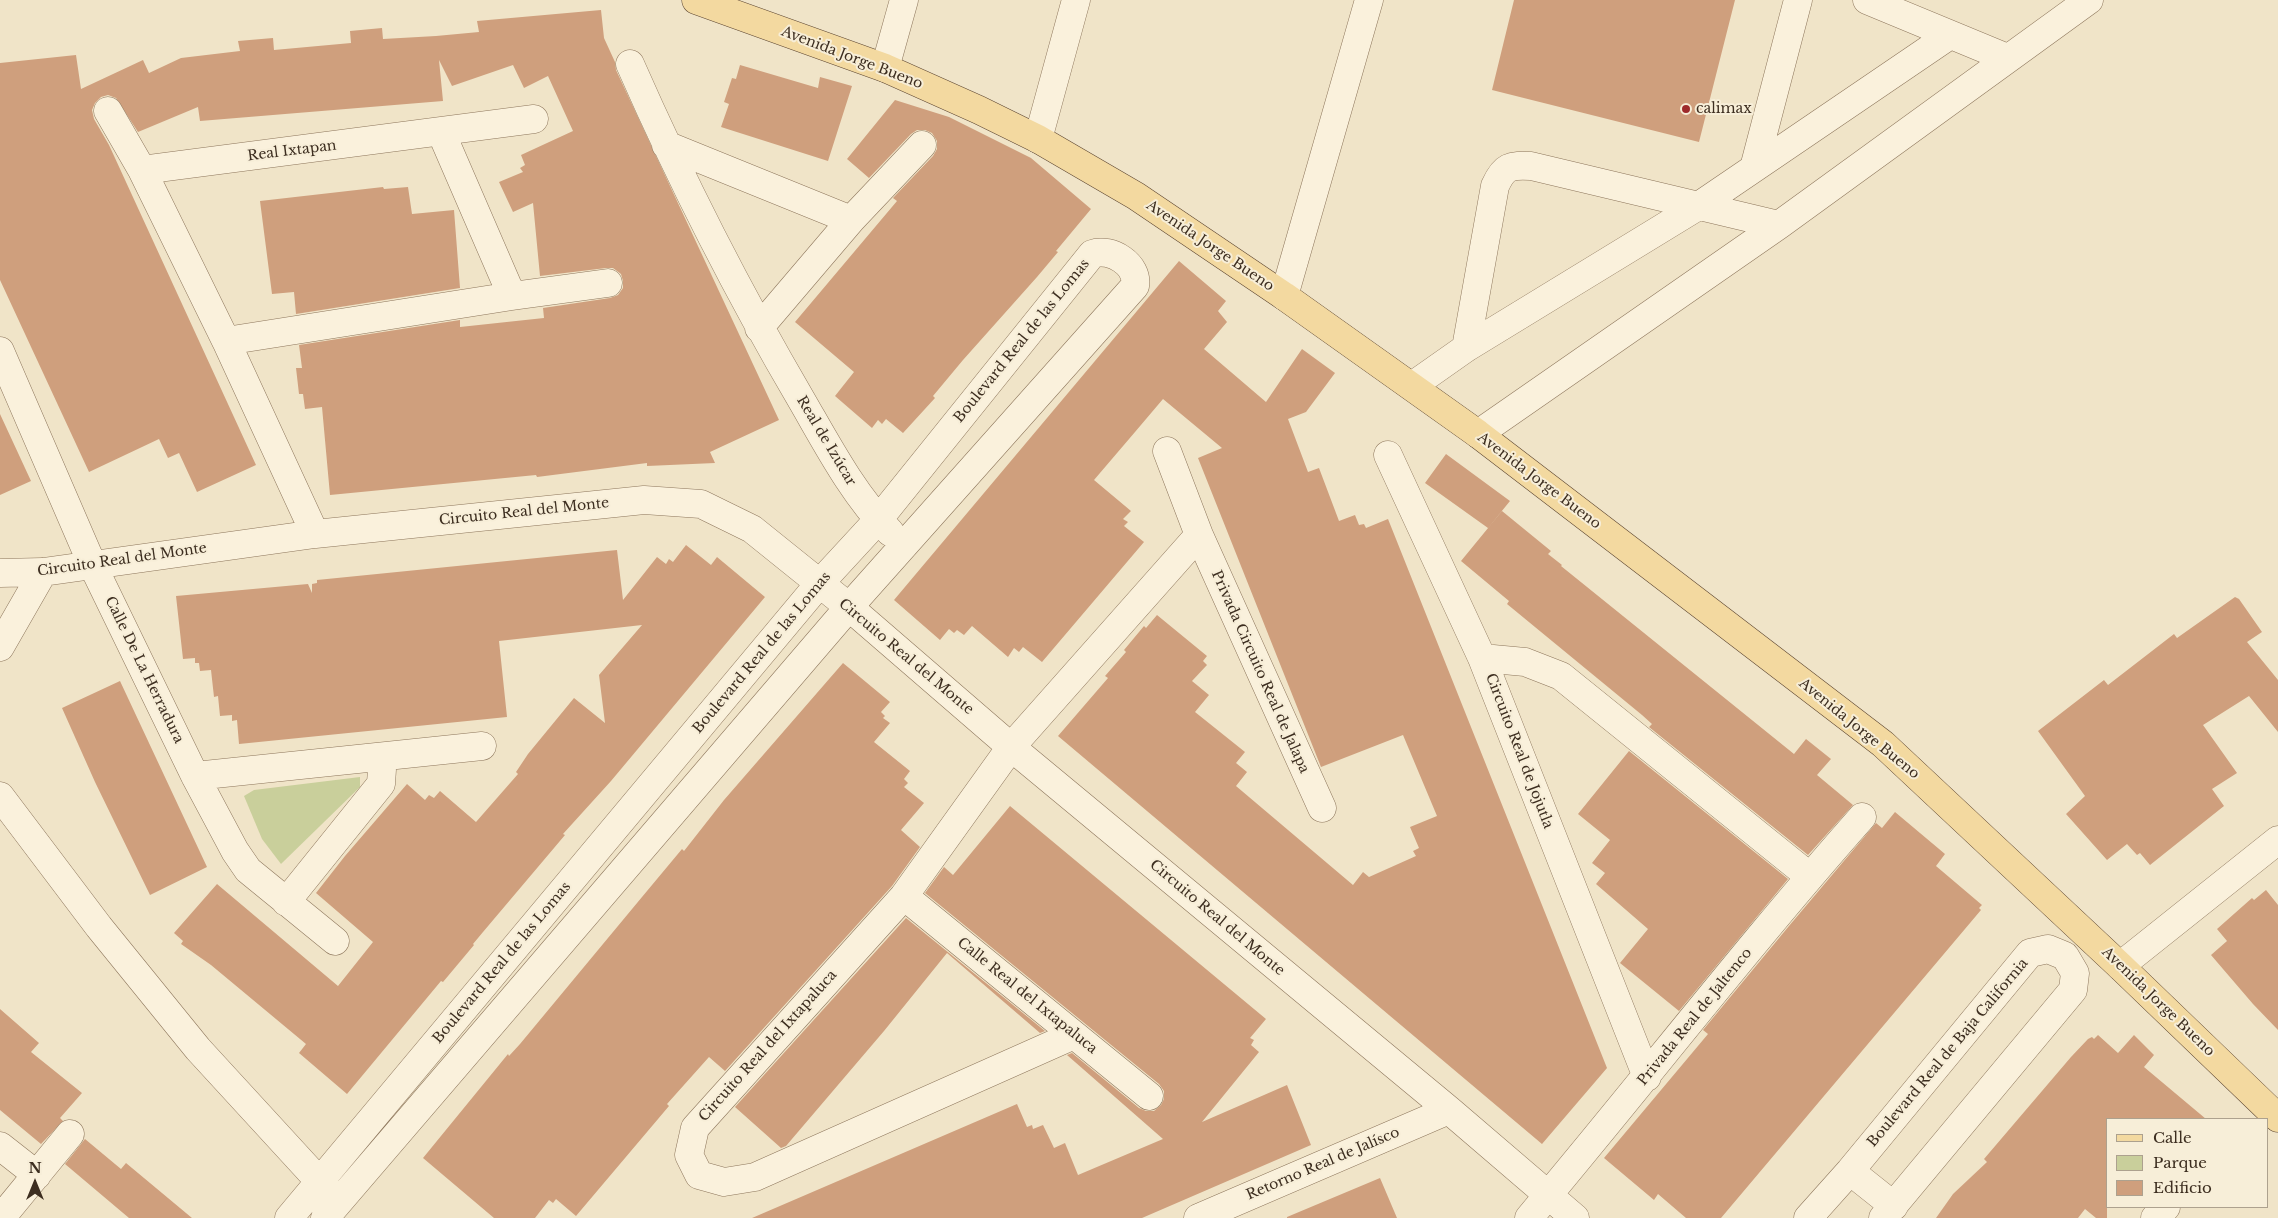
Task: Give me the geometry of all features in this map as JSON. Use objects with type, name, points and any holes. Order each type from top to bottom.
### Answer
[{"type":"main road","name":"Avenida Jorge Bueno","points":[[696,0],[885,68],[1038,139],[1136,196],[1284,296],[1412,386],[1478,434],[1883,744],[2120,966],[2278,1118]]},
{"type":"street","points":[[885,68],[904,0]]},
{"type":"street","points":[[1038,139],[1076,0]]},
{"type":"street","points":[[1284,296],[1369,0]]},
{"type":"street","points":[[1754,168],[1798,0]]},
{"type":"street","points":[[1867,0],[2008,58]]},
{"type":"street","points":[[1478,434],[1779,225],[2089,0]]},
{"type":"street","points":[[1412,386],[1466,348],[1700,205],[1950,35]]},
{"type":"street","name":"Real de Izúcar","points":[[630,64],[666,146],[759,328],[850,482],[878,520],[903,546]]},
{"type":"street","points":[[108,111],[142,170],[226,341],[315,534]]},
{"type":"street","name":"Real Ixtapan","points":[[142,170],[534,119]]},
{"type":"street","points":[[441,132],[512,296]]},
{"type":"street","points":[[666,146],[851,220]]},
{"type":"street","points":[[759,328],[851,220],[922,146]]},
{"type":"street","points":[[1466,348],[1495,186],[1501,172],[1513,165],[1531,166],[1779,225]]},
{"type":"street","name":"Boulevard Real de las Lomas","points":[[289,1218],[819,584],[878,520],[1092,254],[1101,250],[1111,253],[1134,270],[1137,278],[1135,286],[848,607],[332,1210]]},
{"type":"street","points":[[226,341],[512,296],[608,283]]},
{"type":"street","name":"Calle De La Herradura","points":[[0,351],[92,564],[195,776],[234,851],[248,870],[335,941]]},
{"type":"street","name":"Privada Circuito Real de Jalapa","points":[[1167,451],[1199,535],[1322,808]]},
{"type":"street","points":[[1388,455],[1482,658]]},
{"type":"street","name":"Circuito Real del Monte","points":[[0,573],[43,572],[315,534],[644,500],[700,504],[752,529],[848,607],[1011,747],[1449,1110],[1575,1218]]},
{"type":"street","points":[[1011,747],[1199,535]]},
{"type":"street","points":[[0,647],[43,572]]},
{"type":"street","name":"Circuito Real de Jojutla","points":[[1647,1077],[1482,658],[1525,662],[1561,676],[1809,876]]},
{"type":"street","points":[[195,776],[482,746]]},
{"type":"street","name":"Circuito Real del Ixtapaluca","points":[[1011,747],[904,896],[694,1128],[689,1155],[698,1175],[724,1182],[755,1177],[1074,1035]]},
{"type":"street","points":[[286,902],[381,784],[382,769],[376,757]]},
{"type":"street","points":[[0,796],[99,927],[198,1049],[320,1181],[332,1210]]},
{"type":"street","name":"Privada Real de Jaltenco","points":[[1529,1218],[1647,1077],[1809,876],[1862,817]]},
{"type":"street","points":[[2120,966],[2278,840]]},
{"type":"street","name":"Calle Real del Ixtapaluca","points":[[904,896],[1149,1096]]},
{"type":"street","name":"Boulevard Real de Baja California","points":[[1808,1218],[1850,1171],[2030,953],[2048,949],[2065,956],[2075,972],[2073,990],[1889,1212],[1850,1171]]},
{"type":"street","name":"Retorno Real de Jalísco","points":[[1198,1218],[1449,1110]]},
{"type":"street","points":[[1,1218],[70,1134]]},
{"type":"street","points":[[0,1146],[37,1175]]},
{"type":"street","points":[[2155,1218],[2165,1208]]},
{"type":"street","points":[[2171,1208],[2182,1218]]},
{"type":"green space","points":[[360,777],[360,787],[281,864],[262,839],[244,796],[254,790]]},
{"type":"building","points":[[1514,0],[1735,0],[1699,142],[1492,90]]},
{"type":"building","points":[[601,10],[604,38],[615,62],[616,70],[779,420],[710,452],[715,463],[647,466],[647,463],[537,477],[536,475],[330,495],[322,407],[305,409],[303,394],[299,394],[296,368],[302,368],[299,345],[460,320],[460,327],[544,318],[543,308],[610,298],[618,295],[623,288],[621,274],[613,268],[540,276],[533,203],[513,212],[499,182],[523,172],[520,168],[525,165],[521,155],[573,131],[548,76],[524,88],[513,65],[452,86],[439,60],[443,101],[200,121],[198,107],[138,132],[116,98],[108,95],[101,97],[95,103],[92,110],[94,119],[109,145],[256,465],[197,492],[179,453],[168,458],[159,439],[89,472],[0,280],[0,63],[76,55],[81,89],[143,60],[149,73],[181,58],[240,51],[238,41],[273,38],[274,50],[351,43],[350,31],[382,28],[383,39],[436,36],[479,32],[477,21]]},
{"type":"building","points":[[740,65],[818,88],[820,77],[852,86],[828,161],[721,127],[729,104],[724,102],[732,78],[736,79]]},
{"type":"building","points":[[895,100],[949,117],[1031,158],[1091,209],[1056,251],[1058,252],[963,360],[933,396],[935,398],[903,433],[886,419],[882,424],[878,420],[872,428],[835,396],[854,372],[795,322],[897,201],[893,198],[933,156],[937,149],[937,141],[932,133],[925,130],[917,130],[869,178],[847,159]]},
{"type":"building","points":[[383,187],[384,189],[408,187],[412,214],[454,210],[460,288],[296,314],[294,292],[272,294],[260,201]]},
{"type":"building","points":[[1179,261],[1226,301],[1218,311],[1227,322],[1204,349],[1266,402],[1302,349],[1335,373],[1306,412],[1288,419],[1308,472],[1319,468],[1339,521],[1355,515],[1359,525],[1364,524],[1366,528],[1388,519],[1607,1068],[1542,1144],[1058,736],[1108,678],[1105,676],[1126,652],[1124,650],[1144,626],[1146,628],[1157,615],[1207,656],[1203,661],[1207,665],[1192,681],[1209,695],[1195,712],[1245,752],[1236,763],[1247,772],[1236,786],[1353,885],[1363,872],[1369,877],[1416,856],[1413,851],[1419,848],[1410,827],[1437,816],[1403,735],[1321,767],[1198,458],[1222,448],[1163,399],[1094,480],[1131,511],[1123,519],[1128,522],[1124,526],[1144,542],[1042,662],[1023,647],[1019,652],[1014,648],[1008,657],[972,626],[964,635],[957,630],[954,633],[949,629],[940,640],[894,600]]},
{"type":"building","points":[[0,414],[31,481],[0,495]]},
{"type":"building","points":[[1446,454],[1510,501],[1488,528],[1425,483]]},
{"type":"building","points":[[1502,511],[1551,551],[1548,554],[1561,566],[1794,754],[1806,739],[1831,759],[1817,775],[1853,805],[1808,855],[1649,727],[1652,724],[1642,715],[1507,604],[1509,601],[1461,561]]},
{"type":"building","points":[[686,545],[711,565],[717,557],[765,597],[611,781],[563,834],[565,835],[474,945],[443,982],[441,981],[347,1094],[299,1053],[306,1044],[211,965],[181,944],[183,941],[174,933],[217,884],[338,986],[373,942],[316,893],[345,856],[407,784],[425,800],[429,795],[434,798],[440,791],[476,822],[518,774],[516,772],[528,754],[574,698],[605,723],[599,675],[642,625],[499,641],[507,717],[239,744],[237,720],[232,721],[232,715],[220,716],[218,696],[214,697],[211,670],[200,671],[199,663],[195,663],[195,658],[183,659],[176,596],[308,584],[312,593],[312,584],[317,583],[317,580],[617,550],[623,600],[657,557],[666,564],[669,559],[673,562]]},
{"type":"building","points":[[2235,597],[2239,599],[2262,632],[2247,642],[2278,680],[2278,732],[2249,696],[2203,725],[2237,773],[2212,789],[2224,806],[2150,865],[2140,853],[2137,855],[2127,844],[2107,860],[2066,814],[2085,796],[2038,731],[2104,680],[2108,685],[2174,634],[2177,638]]},
{"type":"building","points":[[843,663],[890,702],[881,712],[885,716],[883,718],[890,723],[874,742],[910,771],[904,779],[908,783],[904,787],[924,803],[901,830],[920,847],[892,886],[725,1071],[709,1057],[667,1104],[669,1106],[576,1216],[556,1199],[553,1203],[549,1200],[535,1218],[494,1218],[423,1158],[508,1054],[509,1056],[520,1044],[682,849],[684,851],[724,800]]},
{"type":"building","points":[[120,681],[207,867],[150,895],[95,782],[62,708]]},
{"type":"building","points":[[1629,751],[1788,879],[1679,1011],[1620,963],[1648,929],[1596,884],[1605,873],[1592,863],[1610,840],[1578,814]]},
{"type":"building","points":[[1010,806],[1266,1019],[1250,1038],[1254,1040],[1251,1045],[1259,1052],[1202,1122],[1287,1085],[1311,1145],[1142,1218],[752,1218],[1017,1104],[1027,1127],[1032,1125],[1033,1129],[1043,1125],[1054,1148],[1065,1143],[1078,1175],[1163,1139],[1067,1055],[1072,1053],[1139,1108],[1146,1111],[1154,1111],[1161,1105],[1164,1099],[1164,1091],[1159,1084],[925,893],[944,867],[953,875]]},
{"type":"building","points":[[1895,812],[1945,854],[1936,866],[1982,905],[1979,908],[1981,910],[1721,1218],[1686,1218],[1658,1194],[1654,1200],[1604,1158],[1708,1034],[1703,1030],[1789,926],[1876,823],[1882,828]]},
{"type":"building","points":[[2266,890],[2278,905],[2278,1030],[2211,955],[2227,941],[2217,929],[2252,898],[2254,900]]},
{"type":"building","points":[[906,918],[1045,1031],[1040,1033],[947,953],[884,1031],[786,1146],[781,1148],[735,1107]]},
{"type":"building","points":[[0,1009],[39,1043],[31,1052],[82,1093],[60,1118],[63,1121],[41,1144],[0,1110]]},
{"type":"building","points":[[2098,1035],[2118,1053],[2134,1035],[2154,1055],[2144,1067],[2205,1118],[2106,1118],[2107,1218],[2096,1218],[2085,1209],[2078,1218],[1936,1218],[1953,1194],[1987,1162],[1984,1159],[2071,1057],[2088,1039],[2092,1037],[2094,1039]]},
{"type":"building","points":[[85,1139],[121,1169],[126,1163],[192,1218],[129,1218],[65,1164]]},
{"type":"building","points":[[1380,1178],[1397,1218],[1287,1218],[1287,1217]]},
{"type":"place","name":"calimax","points":[[1686,109]]}]
